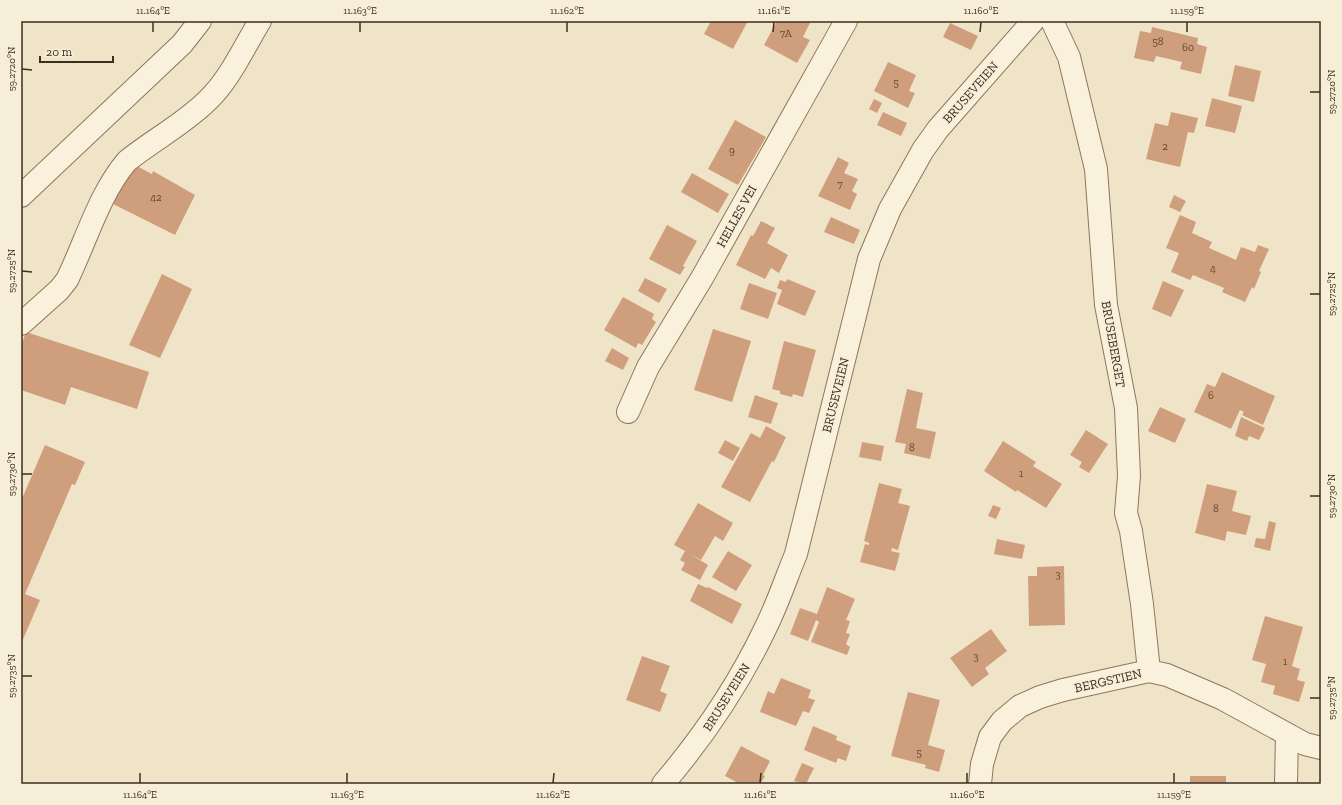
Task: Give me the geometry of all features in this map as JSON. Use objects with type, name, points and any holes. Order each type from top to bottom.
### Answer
[{"type":"street","points":[[21,196],[182,44],[200,21]]},
{"type":"street","points":[[21,324],[59,290],[67,280],[102,202],[120,170],[127,161],[194,113],[209,99],[224,81],[260,21]]},
{"type":"street","name":"HELLES VEI","points":[[628,412],[648,367],[702,278],[846,21]]},
{"type":"street","name":"BRUSEVEIEN","points":[[663,784],[691,751],[723,705],[750,658],[779,598],[796,554],[869,259],[890,209],[923,150],[938,129],[1033,21]]},
{"type":"street","name":"BRUSEBERGET","points":[[1052,21],[1069,57],[1096,169],[1106,305],[1126,408],[1129,476],[1126,513],[1131,531],[1142,604],[1149,671]]},
{"type":"street","name":"BERGSTIEN","points":[[980,784],[982,764],[990,737],[1002,721],[1020,706],[1040,697],[1063,690],[1149,671],[1166,675],[1223,699],[1305,744],[1321,748]]},
{"type":"street","points":[[1286,734],[1286,784]]},
{"type":"building","points":[[711,21],[748,21],[733,49],[704,34]]},
{"type":"building","points":[[777,21],[811,21],[803,37],[810,40],[797,63],[764,45]]},
{"type":"building","points":[[950,23],[978,36],[971,50],[943,37]]},
{"type":"building","points":[[1152,27],[1198,38],[1197,44],[1207,47],[1201,74],[1180,69],[1182,62],[1156,56],[1154,62],[1134,58],[1140,31],[1151,33]]},
{"type":"building","points":[[888,62],[916,75],[909,91],[915,93],[908,108],[874,91]]},
{"type":"building","points":[[1235,65],[1261,71],[1254,102],[1228,96]]},
{"type":"building","points":[[1212,98],[1242,106],[1235,133],[1205,126]]},
{"type":"building","points":[[874,99],[882,103],[877,113],[869,109]]},
{"type":"building","points":[[883,112],[907,123],[901,136],[877,125]]},
{"type":"building","points":[[1171,112],[1198,118],[1194,133],[1188,132],[1180,167],[1146,159],[1155,123],[1168,126]]},
{"type":"building","points":[[735,120],[766,137],[738,185],[708,169]]},
{"type":"building","points":[[838,157],[849,163],[844,173],[858,179],[852,191],[857,194],[850,210],[818,196]]},
{"type":"building","points":[[133,164],[152,174],[153,171],[195,195],[175,235],[113,204]]},
{"type":"building","points":[[692,173],[729,194],[718,213],[681,192]]},
{"type":"building","points":[[1174,195],[1186,201],[1180,212],[1169,207]]},
{"type":"building","points":[[1180,215],[1196,222],[1192,233],[1212,242],[1209,248],[1236,260],[1241,247],[1255,252],[1258,245],[1269,249],[1259,271],[1261,272],[1254,289],[1252,287],[1245,302],[1222,292],[1224,288],[1193,275],[1190,280],[1171,272],[1179,253],[1166,248]]},
{"type":"building","points":[[831,217],[860,230],[854,244],[824,232]]},
{"type":"building","points":[[761,221],[775,228],[767,243],[788,255],[779,273],[771,268],[765,279],[736,265],[751,235],[753,236]]},
{"type":"building","points":[[667,225],[697,241],[683,266],[685,267],[680,275],[649,259]]},
{"type":"building","points":[[162,274],[192,289],[160,358],[129,345]]},
{"type":"building","points":[[645,278],[667,289],[659,303],[638,291]]},
{"type":"building","points":[[787,279],[816,291],[805,316],[777,304],[782,290],[777,288],[780,280],[786,282]]},
{"type":"building","points":[[1163,281],[1184,290],[1171,317],[1152,309]]},
{"type":"building","points":[[749,283],[777,293],[768,319],[740,309]]},
{"type":"building","points":[[623,297],[654,314],[652,319],[656,322],[642,345],[638,343],[636,348],[604,330]]},
{"type":"building","points":[[713,329],[751,341],[732,402],[694,390]]},
{"type":"building","points":[[26,332],[149,372],[137,409],[71,387],[65,405],[21,390],[21,346]]},
{"type":"building","points":[[784,341],[816,350],[803,397],[793,394],[792,397],[780,394],[780,391],[772,389]]},
{"type":"building","points":[[612,348],[629,358],[623,370],[605,361]]},
{"type":"building","points":[[1222,372],[1275,396],[1263,425],[1242,415],[1244,412],[1240,410],[1231,429],[1194,412],[1207,384],[1215,387]]},
{"type":"building","points":[[907,389],[923,393],[916,428],[936,432],[930,459],[904,453],[906,444],[895,442]]},
{"type":"building","points":[[755,395],[778,403],[771,424],[748,417]]},
{"type":"building","points":[[1160,407],[1186,419],[1175,443],[1148,431]]},
{"type":"building","points":[[1241,417],[1265,428],[1259,440],[1249,436],[1247,441],[1235,436]]},
{"type":"building","points":[[766,426],[786,437],[774,462],[772,461],[750,502],[721,487],[751,433],[760,438]]},
{"type":"building","points":[[1086,430],[1108,444],[1089,473],[1079,467],[1082,462],[1070,455]]},
{"type":"building","points":[[725,440],[740,448],[733,461],[718,453]]},
{"type":"building","points":[[1003,441],[1036,462],[1033,466],[1062,484],[1046,508],[1017,490],[1016,492],[984,471]]},
{"type":"building","points":[[862,442],[884,446],[881,461],[859,457]]},
{"type":"building","points":[[45,445],[85,462],[75,485],[72,484],[25,594],[40,600],[21,644],[21,501]]},
{"type":"building","points":[[879,483],[902,489],[898,503],[910,506],[898,550],[892,548],[891,551],[900,553],[895,571],[860,562],[865,544],[869,545],[869,543],[864,541]]},
{"type":"building","points":[[1207,484],[1237,491],[1232,511],[1251,516],[1246,535],[1227,531],[1225,541],[1195,533]]},
{"type":"building","points":[[698,503],[733,523],[723,541],[715,536],[701,560],[690,554],[708,565],[700,580],[681,570],[685,563],[680,560],[685,551],[674,545]]},
{"type":"building","points":[[993,505],[1001,508],[996,519],[988,516]]},
{"type":"building","points":[[1269,521],[1276,523],[1270,551],[1254,547],[1256,538],[1265,539]]},
{"type":"building","points":[[997,539],[1025,545],[1022,559],[994,554]]},
{"type":"building","points":[[728,551],[752,565],[736,591],[712,577]]},
{"type":"building","points":[[1064,566],[1065,625],[1029,626],[1028,576],[1037,576],[1037,567]]},
{"type":"building","points":[[698,584],[707,588],[708,587],[742,604],[732,624],[690,601]]},
{"type":"building","points":[[827,587],[855,599],[846,620],[850,621],[846,633],[850,634],[846,644],[850,647],[847,655],[811,642],[819,622],[816,620],[808,641],[790,634],[800,608],[817,614]]},
{"type":"building","points":[[1265,616],[1303,627],[1292,666],[1300,669],[1297,680],[1305,682],[1299,702],[1273,694],[1275,686],[1261,682],[1266,664],[1252,660]]},
{"type":"building","points":[[991,629],[1007,651],[985,668],[989,674],[972,687],[950,658]]},
{"type":"building","points":[[642,656],[670,666],[660,691],[667,694],[660,712],[626,700]]},
{"type":"building","points":[[781,678],[811,690],[808,698],[815,700],[809,713],[803,711],[796,726],[760,712],[768,691],[774,694]]},
{"type":"building","points":[[908,692],[940,700],[928,745],[945,750],[939,772],[925,768],[926,765],[891,756]]},
{"type":"building","points":[[813,726],[837,736],[836,740],[851,746],[846,761],[838,758],[836,763],[804,750]]},
{"type":"building","points":[[741,746],[770,761],[761,783],[740,784],[725,776]]},
{"type":"building","points":[[802,763],[814,768],[806,784],[794,781]]},
{"type":"building","points":[[1190,776],[1226,776],[1226,784],[1190,784]]}]
